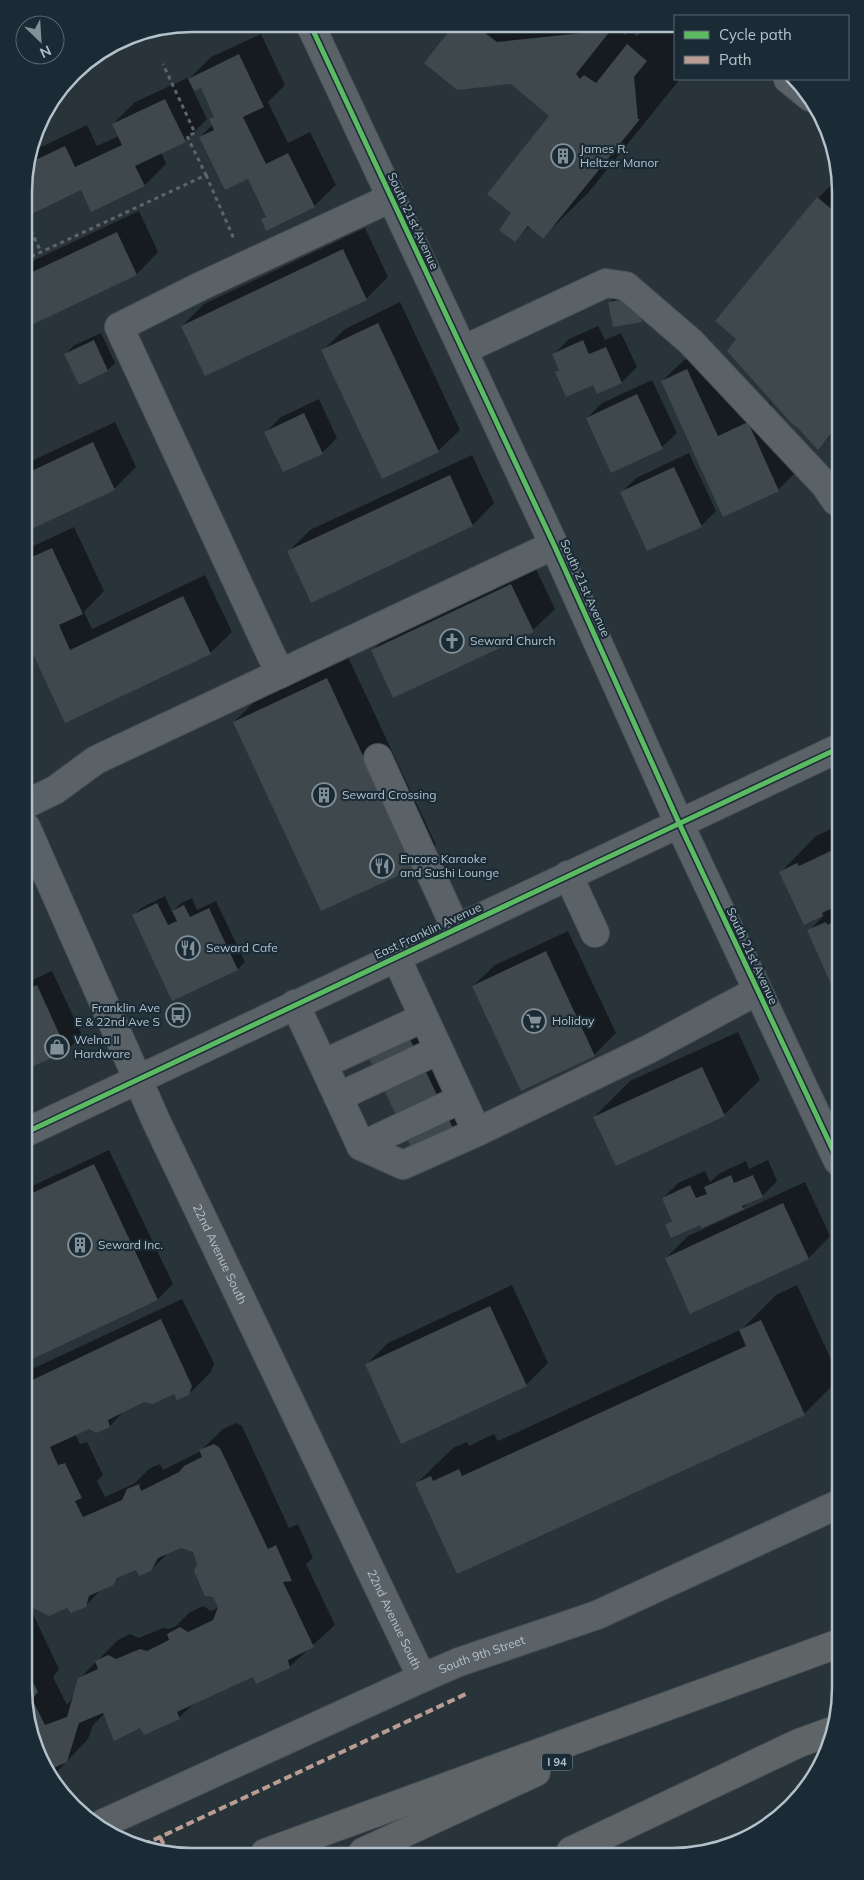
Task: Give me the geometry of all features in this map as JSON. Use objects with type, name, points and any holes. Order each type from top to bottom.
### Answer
[{"type":"highway","name":"I 94","points":[[371,1848],[616,1735],[752,1675],[831,1646]]},
{"type":"highway","points":[[279,1848],[752,1675]]},
{"type":"highway","points":[[577,1848],[799,1743],[824,1734]]},
{"type":"street","name":"South 21st Avenue","points":[[314,33],[554,545],[679,823],[831,1147]]},
{"type":"street","points":[[280,674],[119,327],[201,286],[391,198]]},
{"type":"street","points":[[463,350],[606,283],[626,286],[691,342],[825,485],[832,495]]},
{"type":"street","points":[[33,801],[55,790],[96,760],[554,545]]},
{"type":"street","name":"East Franklin Avenue","points":[[33,1130],[832,751]]},
{"type":"street","points":[[378,758],[456,929]]},
{"type":"street","name":"22nd Avenue South","points":[[33,843],[157,1123],[422,1678]]},
{"type":"street","points":[[568,875],[595,933]]},
{"type":"street","points":[[396,957],[477,1132]]},
{"type":"street","points":[[295,1004],[361,1146],[403,1165],[477,1132],[649,1049],[757,991]]},
{"type":"street","points":[[323,1064],[424,1018]]},
{"type":"street","points":[[338,1097],[439,1050]]},
{"type":"street","points":[[361,1146],[461,1099]]},
{"type":"street","name":"South 9th Street","points":[[106,1822],[422,1678],[459,1662],[597,1615],[831,1508]]},
{"type":"path","points":[[163,64],[195,133],[187,136],[234,240],[242,236]]},
{"type":"path","points":[[33,256],[206,175]]},
{"type":"path","points":[[33,235],[41,252]]},
{"type":"building","name":"James R. Heltzer Manor","points":[[448,33],[485,33],[497,42],[582,33],[609,33],[576,74],[580,79],[584,75],[596,83],[627,44],[647,61],[634,77],[638,119],[640,119],[543,239],[528,226],[515,242],[499,230],[511,213],[487,194],[549,116],[511,84],[457,90],[424,63]]},
{"type":"building","points":[[239,54],[264,107],[243,117],[266,164],[288,153],[315,207],[266,231],[261,219],[266,217],[248,179],[225,190],[199,137],[214,130],[209,119],[214,117],[201,88],[194,91],[188,79]]},
{"type":"building","points":[[165,99],[186,142],[135,166],[145,186],[91,212],[81,190],[33,214],[33,182],[36,160],[65,146],[75,167],[122,145],[112,124]]},
{"type":"building","points":[[817,197],[832,209],[832,433],[818,450],[792,424],[727,351],[736,339],[715,321]]},
{"type":"building","points":[[117,232],[137,275],[33,324],[33,272]]},
{"type":"building","points":[[343,249],[367,300],[205,376],[181,326]]},
{"type":"building","points":[[637,297],[642,322],[613,327],[608,302]]},
{"type":"building","points":[[378,323],[439,452],[382,479],[321,350]]},
{"type":"building","points":[[94,340],[108,371],[79,385],[64,354]]},
{"type":"building","points":[[583,340],[589,354],[606,347],[622,383],[597,394],[593,385],[566,397],[555,372],[559,370],[552,354]]},
{"type":"building","points":[[687,369],[718,436],[748,422],[779,491],[723,517],[661,381]]},
{"type":"building","points":[[637,394],[663,449],[611,473],[586,418]]},
{"type":"building","points":[[304,413],[323,454],[283,472],[264,432]]},
{"type":"building","points":[[93,442],[115,490],[33,528],[33,470]]},
{"type":"building","points":[[674,467],[702,527],[647,551],[620,492]]},
{"type":"building","points":[[450,475],[473,526],[311,603],[287,551]]},
{"type":"building","points":[[52,548],[83,614],[59,625],[70,650],[183,596],[211,654],[65,723],[33,654],[33,556]]},
{"type":"building","name":"Seward Church","points":[[511,584],[534,632],[393,698],[371,650]]},
{"type":"building","name":"Seward Crossing","points":[[327,678],[415,868],[321,911],[233,722]]},
{"type":"building","points":[[832,851],[832,909],[822,913],[823,916],[804,925],[779,872],[797,863],[799,866]]},
{"type":"building","name":"Seward Cafe","points":[[157,903],[168,925],[177,921],[172,911],[184,905],[190,917],[209,908],[238,970],[172,1001],[132,915]]},
{"type":"building","points":[[826,922],[827,925],[832,923],[831,984],[807,930]]},
{"type":"building","name":"Holiday","points":[[546,951],[595,1056],[521,1091],[472,986]]},
{"type":"building","points":[[37,985],[67,1051],[33,1066],[33,987]]},
{"type":"building","points":[[408,1035],[456,1134],[414,1153],[367,1054]]},
{"type":"building","points":[[702,1067],[725,1116],[616,1166],[593,1117]]},
{"type":"building","name":"Seward Inc.","points":[[94,1164],[158,1300],[33,1359],[33,1193]]},
{"type":"building","points":[[731,1175],[734,1183],[753,1175],[763,1197],[742,1206],[744,1209],[702,1228],[700,1225],[671,1238],[665,1225],[672,1221],[662,1198],[690,1185],[696,1198],[707,1194],[704,1187]]},
{"type":"building","points":[[783,1203],[809,1259],[690,1314],[665,1258]]},
{"type":"building","points":[[490,1306],[527,1386],[401,1444],[365,1364]]},
{"type":"building","points":[[161,1319],[192,1386],[189,1395],[177,1400],[174,1394],[153,1404],[144,1402],[108,1420],[110,1427],[96,1433],[89,1429],[50,1447],[58,1465],[65,1463],[82,1498],[75,1501],[83,1517],[122,1500],[127,1489],[139,1484],[141,1491],[179,1472],[184,1466],[202,1457],[199,1450],[214,1444],[220,1448],[268,1549],[276,1545],[292,1581],[283,1582],[314,1647],[288,1660],[290,1668],[256,1684],[253,1677],[177,1712],[180,1719],[144,1735],[140,1728],[114,1741],[103,1713],[79,1723],[67,1762],[54,1768],[38,1729],[34,1702],[45,1725],[67,1717],[78,1678],[98,1669],[95,1661],[108,1655],[116,1659],[140,1649],[147,1651],[169,1640],[167,1634],[180,1627],[188,1632],[213,1620],[218,1607],[213,1597],[205,1596],[194,1571],[197,1564],[193,1552],[181,1548],[158,1558],[151,1571],[139,1576],[136,1570],[117,1578],[113,1585],[89,1596],[86,1607],[71,1613],[67,1608],[49,1616],[33,1608],[33,1380]]},
{"type":"building","points":[[761,1320],[805,1415],[457,1574],[415,1483],[431,1476],[433,1481],[459,1469],[462,1476],[746,1346],[739,1330]]},
{"type":"building","points":[[33,1682],[38,1692],[33,1697]]},
{"type":"marked path","points":[[150,1842],[468,1693]]},
{"type":"marked path","points":[[160,1837],[164,1844]]},
{"type":"cycle path","points":[[314,33],[554,545],[679,823],[831,1147]]},
{"type":"cycle path","points":[[33,1129],[832,752]]},
{"type":"place","name":"James R. Heltzer Manor","points":[[563,156]]},
{"type":"place","name":"Seward Church","points":[[452,641]]},
{"type":"place","name":"Seward Crossing","points":[[324,795]]},
{"type":"place","name":"Encore Karaoke and Sushi Lounge","points":[[382,866]]},
{"type":"place","name":"Seward Cafe","points":[[188,948]]},
{"type":"place","name":"Franklin Ave E & 22nd Ave S","points":[[178,1015]]},
{"type":"place","name":"Holiday","points":[[534,1021]]},
{"type":"place","name":"Welna II Hardware","points":[[57,1047]]},
{"type":"place","name":"Seward Inc.","points":[[80,1245]]}]
